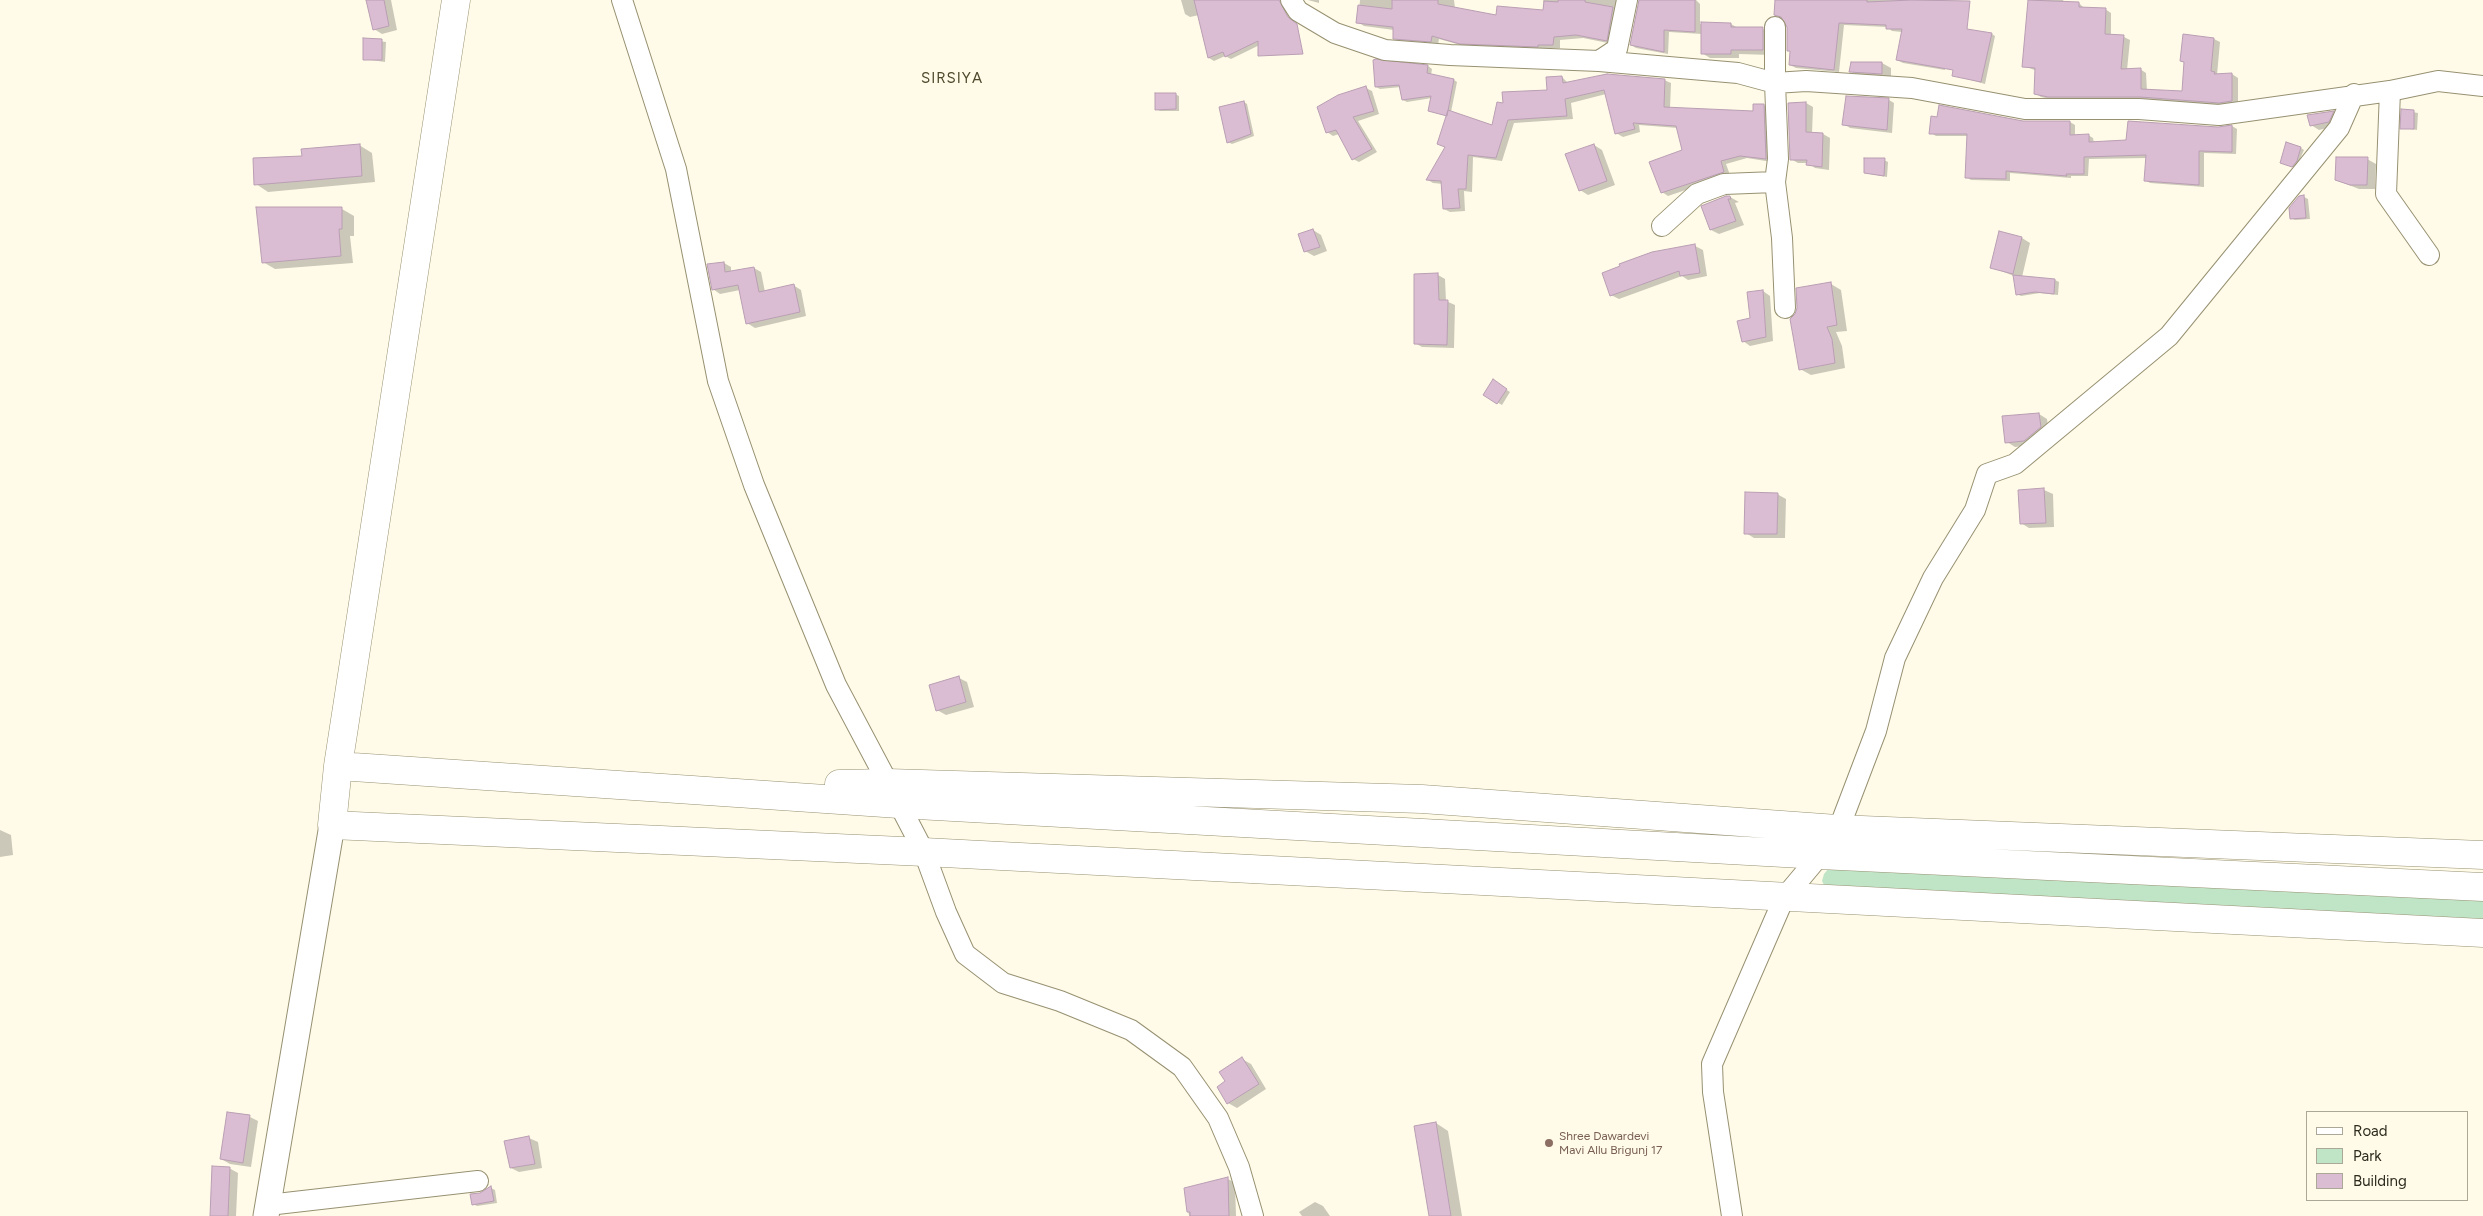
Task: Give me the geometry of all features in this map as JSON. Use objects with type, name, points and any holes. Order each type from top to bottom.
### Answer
[{"type":"highway","points":[[456,0],[338,766],[332,825],[924,852],[2483,933]]},
{"type":"highway","points":[[338,766],[450,774],[893,794],[1820,855],[2483,887]]},
{"type":"highway","points":[[893,794],[1422,799],[1837,830],[2483,855]]},
{"type":"main road","points":[[267,1210],[332,825]]},
{"type":"street","points":[[622,0],[676,169],[718,380],[754,485],[836,685],[924,852],[946,912],[965,954],[1003,983],[1060,1001],[1131,1030],[1182,1067],[1218,1118],[1239,1167],[1253,1216]]},
{"type":"street","points":[[1291,0],[1298,11],[1335,33],[1385,50],[1450,55],[1598,61],[1738,73],[1775,83],[1806,81],[1912,88],[2025,109],[2139,109],[2219,115],[2390,90],[2438,81],[2483,86]]},
{"type":"street","points":[[1598,61],[1617,49],[1627,0]]},
{"type":"street","points":[[1775,27],[1778,159],[1775,182],[1782,238],[1785,308]]},
{"type":"street","points":[[2390,90],[2386,194],[2429,255]]},
{"type":"street","points":[[1732,1216],[1713,1092],[1712,1064],[1784,898],[1820,855],[1837,830],[1876,731],[1896,658],[1934,578],[1975,510],[1986,474],[2015,464],[2169,336],[2339,128],[2354,94]]},
{"type":"street","points":[[1662,226],[1697,194],[1724,184],[1775,182]]},
{"type":"street","points":[[267,1210],[478,1181]]},
{"type":"green space","points":[[1829,868],[2483,899],[2483,919],[1825,887],[1822,881],[1824,874]]},
{"type":"building","points":[[366,0],[384,0],[389,26],[373,30]]},
{"type":"building","points":[[1194,0],[1279,0],[1288,17],[1297,24],[1303,54],[1258,56],[1258,41],[1225,57],[1223,52],[1208,58]]},
{"type":"building","points":[[1392,0],[1438,0],[1438,4],[1496,15],[1497,6],[1543,10],[1544,1],[1558,2],[1558,0],[1585,0],[1585,2],[1613,7],[1607,41],[1576,35],[1554,37],[1553,45],[1538,45],[1538,47],[1460,44],[1432,36],[1431,42],[1393,39],[1393,27],[1356,23],[1358,5],[1392,9]]},
{"type":"building","points":[[1639,0],[1695,0],[1695,32],[1664,30],[1664,52],[1630,45]]},
{"type":"building","points":[[1775,0],[1867,0],[1867,2],[1911,0],[1970,1],[1967,29],[1992,33],[1981,82],[1952,76],[1953,70],[1896,60],[1902,29],[1886,29],[1886,25],[1839,23],[1834,70],[1789,65],[1790,51],[1787,51],[1787,27],[1781,17],[1774,15]]},
{"type":"building","points":[[2028,0],[2079,2],[2079,7],[2106,8],[2105,34],[2124,35],[2121,69],[2141,68],[2141,89],[2182,91],[2184,62],[2180,61],[2183,34],[2214,38],[2211,71],[2215,72],[2214,74],[2232,73],[2232,101],[2219,103],[2140,97],[2048,97],[2034,94],[2035,68],[2022,67]]},
{"type":"building","points":[[1701,22],[1731,23],[1731,27],[1763,27],[1763,50],[1731,50],[1731,54],[1701,54]]},
{"type":"building","points":[[363,38],[382,39],[382,60],[363,60]]},
{"type":"building","points":[[1373,60],[1428,65],[1427,73],[1454,79],[1447,116],[1428,111],[1431,96],[1402,100],[1399,85],[1375,87]]},
{"type":"building","points":[[1851,62],[1882,62],[1882,74],[1849,72]]},
{"type":"building","points":[[1607,74],[1665,79],[1664,107],[1753,111],[1753,104],[1764,104],[1766,159],[1740,156],[1721,161],[1724,172],[1661,193],[1649,162],[1682,150],[1676,126],[1633,123],[1635,129],[1615,134],[1604,90],[1565,99],[1567,116],[1508,120],[1496,158],[1468,155],[1466,189],[1458,189],[1460,208],[1443,209],[1441,181],[1426,180],[1445,147],[1437,144],[1448,110],[1492,125],[1497,102],[1503,103],[1502,92],[1547,90],[1546,77],[1562,76],[1563,83]]},
{"type":"building","points":[[1366,86],[1374,111],[1353,117],[1372,149],[1352,160],[1336,130],[1326,133],[1317,107],[1338,95]]},
{"type":"building","points":[[1155,93],[1176,93],[1176,109],[1155,110]]},
{"type":"building","points":[[1846,96],[1889,98],[1887,130],[1842,125]]},
{"type":"building","points":[[1244,101],[1251,134],[1227,143],[1219,107]]},
{"type":"building","points":[[1806,102],[1806,132],[1823,133],[1822,167],[1806,165],[1807,160],[1790,160],[1788,103]]},
{"type":"building","points":[[1939,105],[2023,121],[2070,121],[2070,135],[2089,134],[2089,142],[2126,140],[2128,121],[2218,127],[2232,125],[2232,152],[2199,151],[2199,185],[2144,181],[2146,155],[2084,157],[2084,174],[2066,174],[2067,176],[2006,171],[2006,179],[1965,178],[1967,134],[1929,134],[1931,116],[1937,117]]},
{"type":"building","points":[[2401,109],[2414,110],[2414,129],[2400,129]]},
{"type":"building","points":[[2334,111],[2329,122],[2310,126],[2307,115]]},
{"type":"building","points":[[2286,142],[2301,147],[2297,161],[2292,167],[2280,163]]},
{"type":"building","points":[[360,144],[362,176],[254,185],[253,158],[302,156],[301,149]]},
{"type":"building","points":[[1594,144],[1607,181],[1579,191],[1565,154]]},
{"type":"building","points":[[2336,157],[2368,157],[2367,185],[2350,185],[2335,180]]},
{"type":"building","points":[[1864,158],[1885,158],[1884,176],[1864,173]]},
{"type":"building","points":[[2304,195],[2306,218],[2290,219],[2289,208],[2299,196]]},
{"type":"building","points":[[1730,196],[1731,199],[1728,199],[1736,221],[1710,230],[1701,206]]},
{"type":"building","points":[[256,207],[342,207],[342,229],[339,229],[341,256],[262,263]]},
{"type":"building","points":[[1313,229],[1320,247],[1304,252],[1298,234]]},
{"type":"building","points":[[1999,231],[2022,237],[2013,274],[1990,268]]},
{"type":"building","points":[[1695,244],[1700,273],[1680,276],[1679,271],[1610,296],[1602,273],[1620,266],[1619,264],[1652,252]]},
{"type":"building","points":[[724,262],[725,272],[754,267],[759,292],[794,284],[800,312],[746,324],[738,285],[712,290],[707,264]]},
{"type":"building","points":[[1438,273],[1439,300],[1448,300],[1447,345],[1414,344],[1414,274]]},
{"type":"building","points":[[2013,275],[2055,279],[2054,294],[2035,292],[2016,295]]},
{"type":"building","points":[[1831,282],[1837,325],[1827,327],[1832,339],[1835,363],[1799,370],[1790,319],[1795,314],[1797,308],[1796,288]]},
{"type":"building","points":[[1763,290],[1766,337],[1742,342],[1737,321],[1750,318],[1747,292]]},
{"type":"building","points":[[1493,379],[1507,389],[1497,404],[1483,395]]},
{"type":"building","points":[[2039,413],[2041,427],[2024,441],[2005,443],[2002,416]]},
{"type":"building","points":[[2044,488],[2046,523],[2020,524],[2018,490]]},
{"type":"building","points":[[1745,492],[1778,493],[1777,534],[1744,534]]},
{"type":"building","points":[[959,676],[966,702],[936,711],[929,685]]},
{"type":"building","points":[[1242,1057],[1259,1084],[1227,1104],[1217,1087],[1225,1081],[1219,1072]]},
{"type":"building","points":[[227,1112],[250,1115],[243,1163],[220,1159]]},
{"type":"building","points":[[1436,1122],[1451,1216],[1429,1216],[1414,1126]]},
{"type":"building","points":[[529,1136],[535,1164],[510,1168],[504,1141]]},
{"type":"building","points":[[212,1166],[230,1167],[228,1216],[210,1216]]},
{"type":"building","points":[[1228,1177],[1229,1216],[1190,1216],[1190,1212],[1187,1212],[1184,1188]]},
{"type":"building","points":[[491,1186],[494,1201],[472,1205],[470,1194],[480,1193]]},
{"type":"place","name":"Shree Dawardevi Mavi Allu Brigunj 17","points":[[1549,1143]]},
{"type":"district","name":"SIRSIYA","points":[[952,79]]}]
